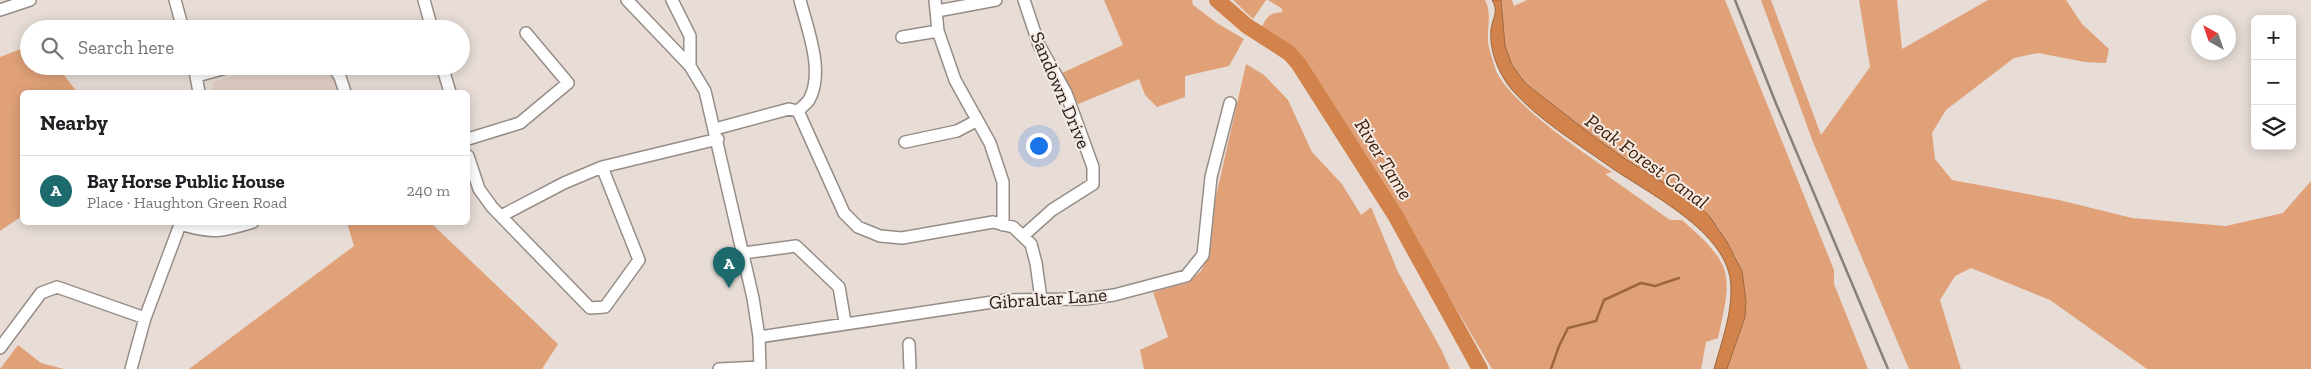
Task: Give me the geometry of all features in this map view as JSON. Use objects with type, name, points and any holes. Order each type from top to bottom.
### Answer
[{"type":"street","points":[[0,10],[30,0]]},
{"type":"street","points":[[175,0],[180,20]]},
{"type":"street","points":[[424,0],[430,20]]},
{"type":"street","points":[[627,0],[690,66],[705,91],[716,134],[744,253],[759,336],[760,368],[719,369]]},
{"type":"street","points":[[672,0],[690,36],[690,66]]},
{"type":"street","points":[[798,111],[808,100],[814,85],[814,56],[800,0]]},
{"type":"street","points":[[996,0],[936,6],[938,30],[955,80],[976,121],[990,143],[1002,182],[1003,225]]},
{"type":"street","name":"Sandown Drive","points":[[1023,236],[1052,210],[1093,184],[1093,167],[1066,93],[1039,45],[1024,0]]},
{"type":"street","points":[[902,37],[938,30]]},
{"type":"street","points":[[470,138],[520,123],[568,83],[526,33]]},
{"type":"street","points":[[197,75],[199,90]]},
{"type":"street","points":[[339,75],[344,90]]},
{"type":"street","points":[[445,75],[449,90]]},
{"type":"street","name":"Gibraltar Lane","points":[[759,336],[1006,300],[1085,298],[1114,294],[1186,276],[1203,255],[1211,177],[1230,103]]},
{"type":"street","points":[[501,216],[564,183],[602,167],[716,134],[788,109],[798,111]]},
{"type":"street","points":[[798,111],[844,213],[858,227],[880,236],[902,238],[993,222],[1013,227],[1031,244],[1041,298]]},
{"type":"street","points":[[905,142],[957,131],[976,121]]},
{"type":"street","points":[[470,162],[479,189],[501,216],[590,308],[604,308],[639,260],[602,167]]},
{"type":"street","points":[[131,369],[145,318],[180,225]]},
{"type":"street","points":[[187,225],[205,231],[223,230],[241,225]]},
{"type":"street","points":[[744,253],[796,246],[838,287],[845,322]]},
{"type":"street","points":[[1,344],[41,293],[57,286],[145,318]]},
{"type":"street","points":[[909,344],[910,369]]},
{"type":"shaded area","points":[[1104,0],[1192,0],[1193,5],[1217,23],[1244,39],[1229,66],[1185,76],[1185,97],[1157,107],[1145,95],[1139,79],[1078,104],[1062,73],[1123,45]]},
{"type":"shaded area","points":[[1233,0],[1266,0],[1253,19]]},
{"type":"shaded area","points":[[1268,0],[1485,0],[1489,15],[1488,42],[1490,52],[1495,68],[1513,95],[1546,125],[1612,172],[1605,174],[1670,220],[1682,220],[1699,235],[1720,260],[1725,271],[1727,284],[1723,316],[1718,338],[1706,342],[1701,369],[1492,369],[1366,157],[1361,160],[1298,63],[1289,53],[1259,35],[1267,18],[1273,14],[1283,12],[1281,8]]},
{"type":"shaded area","points":[[1492,0],[1501,0],[1505,46],[1512,65],[1525,83],[1625,159],[1702,209],[1710,217],[1727,242],[1742,271],[1746,301],[1745,317],[1727,369],[1714,369],[1730,308],[1731,297],[1727,267],[1717,248],[1702,231],[1683,215],[1558,130],[1534,112],[1513,91],[1503,78],[1493,54],[1491,29],[1495,7]]},
{"type":"shaded area","points":[[1501,0],[1512,0],[1514,6],[1527,0],[1725,0],[1834,270],[1834,284],[1868,369],[1727,369],[1745,317],[1746,301],[1742,271],[1717,226],[1597,139],[1525,83],[1512,65],[1505,46]]},
{"type":"shaded area","points":[[1761,0],[1771,0],[1821,135],[1870,67],[1859,0],[1897,0],[1902,49],[1988,0],[2066,0],[2082,24],[2109,49],[2106,63],[2085,62],[2038,53],[2014,58],[1946,110],[1932,133],[1935,159],[1952,180],[2059,200],[2132,218],[2226,226],[2283,213],[2311,181],[2311,369],[2147,369],[2050,300],[1971,268],[1955,276],[1940,300],[1961,369],[1909,369],[1813,142]]},
{"type":"shaded area","points":[[20,49],[20,75],[64,75],[75,90],[20,90],[20,217],[0,231],[0,57]]},
{"type":"shaded area","points":[[1246,64],[1264,75],[1288,100],[1312,152],[1342,184],[1361,215],[1371,207],[1398,272],[1441,349],[1450,369],[1144,369],[1140,350],[1168,337],[1153,292],[1187,283],[1201,271],[1209,255],[1214,205]]},
{"type":"shaded area","points":[[238,75],[331,75],[338,82],[340,90],[214,90],[212,82]]},
{"type":"shaded area","points":[[348,225],[433,225],[558,344],[542,369],[189,369],[354,246]]},
{"type":"shaded area","points":[[18,345],[41,363],[64,369],[0,369]]},
{"type":"waterway","name":"River Tame","points":[[1217,0],[1247,26],[1289,53],[1298,63],[1395,215],[1480,369]]},
{"type":"waterway","points":[[1551,369],[1568,328],[1596,321],[1604,300],[1641,283],[1655,286],[1679,278]]},
{"type":"railway","points":[[1735,0],[1775,101],[1888,369]]},
{"type":"place","name":"Bay Horse Public House","points":[[729,288]]},
{"type":"water label","name":"Peak Forest Canal","points":[[1647,161]]}]
